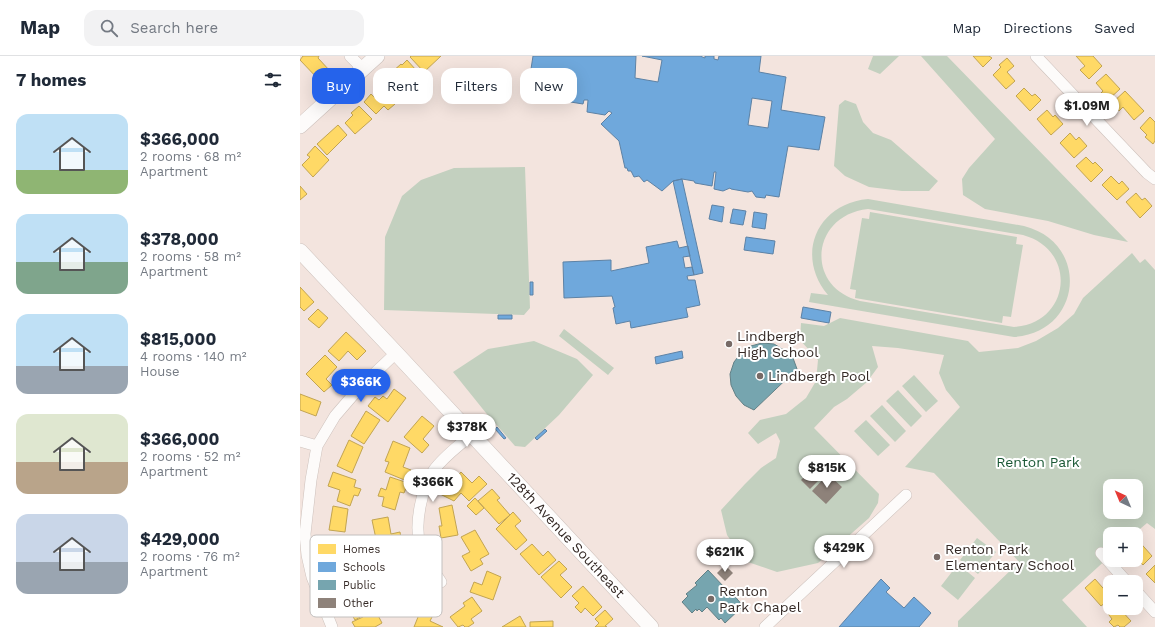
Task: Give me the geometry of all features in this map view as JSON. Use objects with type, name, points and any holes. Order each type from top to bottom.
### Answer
[{"type":"street","points":[[350,56],[362,68]]},
{"type":"street","points":[[364,68],[377,56]]},
{"type":"street","points":[[1037,56],[1146,173],[1155,179]]},
{"type":"street","points":[[300,126],[324,104]]},
{"type":"street","name":"128th Avenue Southeast","points":[[300,251],[651,627]]},
{"type":"street","points":[[310,565],[305,534],[311,480],[318,446],[335,416],[360,387],[396,353]]},
{"type":"street","points":[[419,535],[418,526],[421,501],[425,487],[434,470],[472,434]]},
{"type":"street","points":[[300,441],[318,446]]},
{"type":"street","points":[[765,627],[906,495]]},
{"type":"street","points":[[1101,553],[1121,575]]},
{"type":"street","points":[[1143,599],[1155,612]]},
{"type":"street","points":[[328,617],[332,627]]},
{"type":"green space","points":[[873,56],[899,56],[880,74],[868,69]]},
{"type":"green space","points":[[921,56],[947,56],[1128,242],[1094,235],[1048,221],[985,209],[963,195],[962,179],[969,168],[995,139]]},
{"type":"green space","points":[[845,100],[856,104],[863,122],[873,133],[891,140],[938,181],[929,191],[902,191],[869,187],[845,176],[834,166],[839,105]]},
{"type":"green space","points":[[525,167],[530,308],[524,315],[384,310],[385,237],[402,196],[421,180],[454,168]]},
{"type":"green space","points":[[868,199],[1024,226],[1046,235],[1060,250],[1068,268],[1070,286],[1065,305],[1054,320],[1037,332],[1014,337],[809,302],[811,293],[828,295],[818,280],[813,264],[812,249],[816,234],[824,221],[835,211],[850,203]],"holes":[[[868,209],[1023,235],[1041,243],[1053,255],[1059,270],[1060,285],[1056,300],[1047,313],[1033,323],[1014,327],[860,301],[842,293],[830,282],[823,267],[822,252],[826,237],[835,224],[849,214]]]},
{"type":"green space","points":[[870,212],[1017,237],[1016,244],[1023,245],[1011,317],[1003,316],[1002,323],[855,298],[856,290],[850,289],[862,218],[869,219]]},
{"type":"green space","name":"Renton Park","points":[[1132,253],[1140,263],[1145,259],[1155,270],[1155,529],[1147,523],[1142,527],[1103,527],[1103,562],[1062,600],[1087,627],[958,627],[958,621],[1014,567],[1023,566],[934,473],[905,467],[960,407],[946,390],[939,373],[944,355],[898,348],[872,346],[878,367],[867,382],[847,399],[834,407],[814,428],[879,494],[878,503],[869,518],[818,563],[777,572],[745,561],[727,535],[721,510],[761,468],[776,458],[780,441],[776,433],[758,444],[748,433],[760,420],[786,414],[806,398],[816,381],[818,360],[800,340],[801,323],[824,326],[840,318],[968,341],[979,352],[1018,348],[1036,341],[1058,328],[1074,314],[1083,298]]},
{"type":"green space","points":[[564,329],[614,368],[608,375],[559,336]]},
{"type":"green space","points":[[534,341],[577,359],[593,375],[559,415],[525,447],[515,446],[453,372],[488,349]]},
{"type":"green space","points":[[914,375],[938,401],[926,412],[902,386]]},
{"type":"green space","points":[[898,390],[922,416],[911,427],[886,401]]},
{"type":"green space","points":[[882,405],[906,431],[895,442],[870,416]]},
{"type":"green space","points":[[866,420],[890,445],[878,456],[854,431]]},
{"type":"green space","points":[[977,538],[996,552],[978,574],[960,560]]},
{"type":"green space","points":[[958,564],[975,578],[958,600],[941,586]]},
{"type":"building: Homes","points":[[303,56],[319,56],[318,58],[327,68],[312,68],[312,73],[300,60]]},
{"type":"building: Homes","points":[[441,56],[428,68],[420,68],[410,57]]},
{"type":"building: Homes","points":[[973,56],[989,56],[992,58],[983,67]]},
{"type":"building: Homes","points":[[1076,56],[1093,56],[1102,66],[1089,79],[1080,70],[1085,66]]},
{"type":"building: Homes","points":[[1007,58],[1014,66],[1007,72],[1015,81],[1006,89],[993,75],[1001,67],[999,65]]},
{"type":"building: Homes","points":[[407,60],[414,68],[396,68],[401,64],[402,65]]},
{"type":"building: Homes","points":[[1106,74],[1120,89],[1108,100],[1101,93],[1103,91],[1096,83]]},
{"type":"building: Homes","points":[[1024,88],[1032,96],[1035,94],[1041,100],[1030,111],[1016,96]]},
{"type":"building: Homes","points":[[1125,91],[1144,111],[1134,120],[1123,107],[1119,111],[1112,103]]},
{"type":"building: Homes","points":[[371,94],[373,96],[373,104],[395,104],[388,110],[384,106],[376,114],[365,103]]},
{"type":"building: Homes","points":[[359,106],[372,119],[355,134],[345,123],[353,115],[351,113]]},
{"type":"building: Homes","points":[[1047,110],[1053,117],[1055,115],[1063,124],[1051,135],[1037,119]]},
{"type":"building: Homes","points":[[1150,117],[1155,122],[1155,141],[1153,144],[1145,137],[1147,135],[1140,128]]},
{"type":"building: Homes","points":[[338,125],[347,135],[327,155],[317,144]]},
{"type":"building: Homes","points":[[1070,133],[1076,140],[1079,137],[1087,146],[1074,158],[1060,143]]},
{"type":"building: Homes","points":[[315,146],[329,160],[313,177],[302,165],[310,157],[307,155]]},
{"type":"building: Homes","points":[[1086,157],[1093,164],[1095,162],[1103,170],[1091,182],[1076,166]]},
{"type":"building: Homes","points":[[1111,176],[1119,184],[1122,181],[1129,189],[1117,200],[1102,185]]},
{"type":"building: Homes","points":[[300,186],[307,194],[300,200]]},
{"type":"building: Homes","points":[[1136,193],[1142,200],[1145,198],[1152,206],[1140,218],[1126,202]]},
{"type":"building: Homes","points":[[300,287],[314,302],[304,311],[300,307]]},
{"type":"building: Homes","points":[[318,309],[328,318],[319,328],[308,319]]},
{"type":"building: Homes","points":[[346,332],[366,351],[357,360],[348,351],[339,361],[328,351]]},
{"type":"building: Homes","points":[[325,355],[337,367],[326,379],[332,385],[324,392],[306,374]]},
{"type":"building: Homes","points":[[394,389],[406,398],[388,422],[368,406],[375,397],[379,400],[383,396],[387,399]]},
{"type":"building: Homes","points":[[300,394],[321,402],[316,416],[300,410]]},
{"type":"building: Homes","points":[[366,411],[380,420],[364,444],[351,436]]},
{"type":"building: Homes","points":[[422,416],[434,426],[423,439],[429,445],[422,453],[404,437]]},
{"type":"building: Homes","points":[[349,440],[363,447],[352,473],[337,466]]},
{"type":"building: Homes","points":[[393,441],[410,448],[403,467],[411,470],[407,481],[385,472],[389,462],[385,461]]},
{"type":"building: Homes","points":[[333,472],[356,480],[354,487],[361,489],[358,496],[354,495],[350,506],[337,501],[340,490],[328,486]]},
{"type":"building: Homes","points":[[461,472],[472,483],[479,476],[487,484],[469,501],[461,493],[454,501],[440,494]]},
{"type":"building: Homes","points":[[390,477],[408,483],[404,493],[400,492],[395,510],[382,506],[384,497],[378,496],[381,488],[386,490]]},
{"type":"building: Homes","points":[[492,489],[500,498],[497,500],[510,515],[499,524],[478,501]]},
{"type":"building: Homes","points":[[475,498],[484,508],[476,515],[467,506]]},
{"type":"building: Homes","points":[[452,505],[458,535],[442,538],[439,526],[442,526],[439,508]]},
{"type":"building: Homes","points":[[333,506],[348,509],[345,532],[329,530]]},
{"type":"building: Homes","points":[[513,512],[521,521],[515,526],[527,540],[516,550],[496,529]]},
{"type":"building: Homes","points":[[388,517],[391,534],[400,532],[400,535],[375,535],[372,520]]},
{"type":"building: Homes","points":[[475,530],[489,554],[480,559],[483,564],[471,571],[462,556],[470,552],[461,537]]},
{"type":"building: Homes","points":[[532,544],[543,556],[548,551],[556,560],[539,575],[520,554]]},
{"type":"building: Homes","points":[[1143,546],[1152,556],[1143,565]]},
{"type":"building: Homes","points":[[559,561],[567,569],[560,575],[572,587],[561,598],[541,577]]},
{"type":"building: Homes","points":[[1155,565],[1155,583],[1146,574]]},
{"type":"building: Homes","points":[[487,571],[501,577],[493,600],[470,592],[474,582],[482,585]]},
{"type":"building: Homes","points":[[1095,579],[1103,588],[1103,604],[1101,606],[1085,588]]},
{"type":"building: Homes","points":[[583,586],[602,607],[593,616],[585,608],[581,613],[575,607],[579,603],[572,596]]},
{"type":"building: Homes","points":[[472,597],[482,611],[471,619],[474,623],[468,627],[463,625],[458,627],[450,617],[465,606],[463,603]]},
{"type":"building: Homes","points":[[605,610],[613,619],[605,626],[607,627],[595,627],[599,623],[595,619]]},
{"type":"building: Homes","points":[[1109,615],[1125,615],[1131,621],[1124,627],[1120,627],[1118,625],[1114,627],[1109,622],[1112,619]]},
{"type":"building: Homes","points":[[520,616],[526,627],[502,627]]},
{"type":"building: Homes","points":[[353,617],[360,617],[355,620]]},
{"type":"building: Homes","points":[[363,617],[379,617],[382,623],[375,627],[355,627],[352,622]]},
{"type":"building: Homes","points":[[418,617],[432,617],[430,621],[443,627],[414,627]]},
{"type":"building: Homes","points":[[553,621],[553,627],[530,627],[530,622]]},
{"type":"building: Schools","points":[[533,56],[636,56],[635,78],[658,82],[662,60],[642,56],[700,56],[705,58],[705,56],[714,56],[714,59],[718,60],[719,56],[761,56],[759,72],[786,77],[781,110],[825,117],[819,150],[788,146],[779,197],[766,195],[765,198],[756,197],[752,191],[748,192],[730,188],[723,191],[714,189],[716,172],[714,172],[712,186],[682,179],[673,181],[662,191],[647,180],[644,182],[639,176],[634,177],[631,171],[628,171],[627,168],[625,168],[619,141],[601,124],[612,113],[609,111],[605,115],[587,112],[588,100],[584,100],[583,104],[577,103],[577,68],[531,68]],"holes":[[[752,98],[772,101],[768,128],[748,125]]]},
{"type":"building: Schools","points":[[682,179],[703,273],[694,275],[673,181]]},
{"type":"building: Schools","points":[[712,205],[724,207],[722,222],[709,219]]},
{"type":"building: Schools","points":[[733,209],[746,211],[743,225],[730,223]]},
{"type":"building: Schools","points":[[754,212],[767,214],[765,229],[752,227]]},
{"type":"building: Schools","points":[[746,237],[775,241],[773,254],[744,250]]},
{"type":"building: Schools","points":[[677,241],[679,248],[688,246],[690,256],[683,257],[685,268],[692,267],[694,275],[687,276],[688,280],[695,280],[700,305],[686,308],[688,317],[631,328],[630,321],[616,324],[613,308],[615,307],[612,296],[564,298],[563,262],[611,260],[611,271],[649,263],[646,247]]},
{"type":"building: Schools","points":[[530,282],[533,282],[533,295],[530,295]]},
{"type":"building: Schools","points":[[803,307],[831,312],[829,323],[801,318]]},
{"type":"building: Schools","points":[[498,315],[512,315],[512,319],[498,319]]},
{"type":"building: Schools","points":[[682,351],[683,358],[656,364],[655,357]]},
{"type":"building: Schools","points":[[497,427],[506,438],[504,439],[495,429]]},
{"type":"building: Schools","points":[[545,429],[547,431],[537,440],[535,438]]},
{"type":"building: Schools","points":[[881,579],[890,588],[886,592],[904,608],[914,597],[931,613],[919,627],[839,627]]},
{"type":"building: Public","name":"Lindbergh Pool","points":[[762,343],[774,344],[784,350],[793,358],[797,369],[754,410],[744,405],[736,396],[731,385],[730,374],[734,362],[741,353],[751,346]]},
{"type":"building: Public","name":"Renton Park Chapel","points":[[708,570],[725,588],[727,587],[743,606],[725,623],[721,618],[719,620],[707,607],[702,612],[699,609],[697,611],[696,609],[692,613],[682,602],[688,596],[686,594],[697,585],[695,583]]},
{"type":"building: Other","points":[[809,472],[818,481],[810,489],[801,480]]},
{"type":"building: Other","points":[[828,474],[842,487],[826,504],[812,491]]},
{"type":"building: Other","points":[[725,565],[733,573],[725,581],[717,573]]},
{"type":"place","name":"Lindbergh High School","points":[[729,344]]},
{"type":"place","name":"Lindbergh Pool","points":[[760,376]]},
{"type":"place","name":"Renton Park Elementary School","points":[[937,557]]},
{"type":"place","name":"Renton Park Chapel","points":[[711,599]]}]
